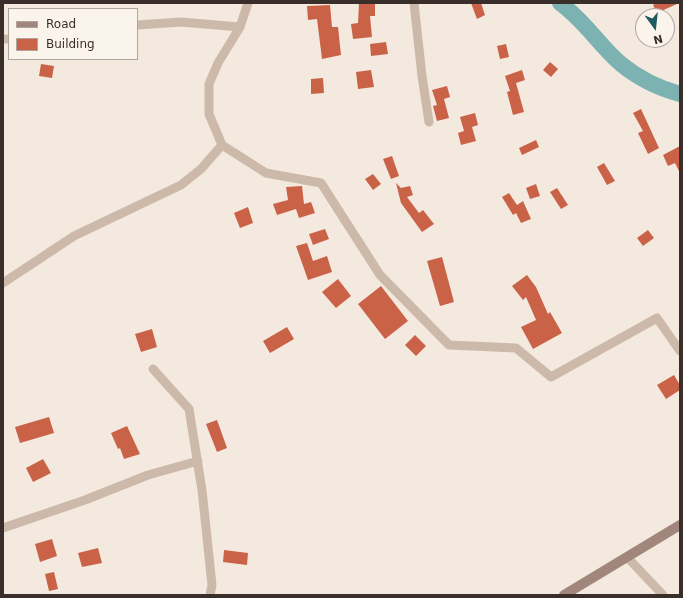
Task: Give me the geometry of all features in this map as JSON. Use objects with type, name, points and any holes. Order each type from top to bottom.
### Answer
[{"type":"street","points":[[248,3],[240,27],[218,63],[209,84],[209,114],[222,145],[266,173],[321,183],[380,275],[449,345],[516,348],[551,377],[657,318],[680,351]]},
{"type":"street","points":[[414,3],[429,122]]},
{"type":"street","points":[[138,25],[181,22],[240,27]]},
{"type":"street","points":[[3,283],[74,236],[181,185],[201,169],[222,145]]},
{"type":"street","points":[[153,369],[189,409],[202,490],[212,585],[210,595]]},
{"type":"street","points":[[3,528],[85,500],[148,475],[198,461]]},
{"type":"street","points":[[564,595],[680,525]]},
{"type":"street","points":[[627,557],[663,595]]},
{"type":"building","points":[[359,3],[375,3],[375,16],[370,16],[372,37],[353,39],[351,24],[358,23]]},
{"type":"building","points":[[471,3],[481,3],[485,15],[477,19]]},
{"type":"building","points":[[657,3],[679,3],[668,8],[654,8],[653,5]]},
{"type":"building","points":[[330,5],[332,27],[338,27],[341,55],[322,59],[317,19],[308,20],[307,6]]},
{"type":"building","points":[[386,42],[388,54],[371,56],[370,44]]},
{"type":"building","points":[[506,44],[509,57],[500,59],[497,46]]},
{"type":"building","points":[[550,62],[558,69],[551,77],[543,70]]},
{"type":"building","points":[[41,64],[54,66],[52,78],[39,76]]},
{"type":"building","points":[[371,70],[374,87],[358,89],[356,72]]},
{"type":"building","points":[[522,70],[525,80],[516,83],[524,112],[513,115],[507,92],[510,91],[505,76]]},
{"type":"building","points":[[323,78],[324,93],[311,94],[311,79]]},
{"type":"building","points":[[447,86],[450,97],[444,99],[449,118],[437,121],[433,106],[437,105],[432,90]]},
{"type":"building","points":[[641,109],[659,148],[648,154],[638,133],[643,131],[633,113]]},
{"type":"building","points":[[475,113],[478,125],[472,127],[476,141],[461,145],[458,133],[464,131],[460,117]]},
{"type":"building","points":[[536,140],[539,147],[522,155],[519,148]]},
{"type":"building","points":[[680,146],[680,173],[675,163],[668,166],[663,155]]},
{"type":"building","points":[[392,156],[399,176],[391,179],[383,159]]},
{"type":"building","points":[[604,163],[615,181],[607,185],[597,167]]},
{"type":"building","points":[[373,174],[381,184],[373,190],[365,179]]},
{"type":"building","points":[[396,183],[401,188],[410,186],[413,195],[407,197],[419,213],[423,210],[434,224],[422,232],[401,203]]},
{"type":"building","points":[[536,184],[540,196],[530,199],[526,188]]},
{"type":"building","points":[[302,186],[304,204],[311,202],[315,213],[299,218],[296,209],[277,215],[273,204],[288,200],[286,187]]},
{"type":"building","points":[[557,188],[568,205],[561,209],[550,192]]},
{"type":"building","points":[[509,193],[517,205],[523,201],[531,219],[521,223],[516,213],[513,215],[502,197]]},
{"type":"building","points":[[248,207],[253,223],[240,228],[234,213]]},
{"type":"building","points":[[325,229],[329,239],[313,245],[309,234]]},
{"type":"building","points":[[648,230],[654,238],[643,246],[637,238]]},
{"type":"building","points":[[307,243],[313,261],[327,256],[332,272],[308,280],[296,246]]},
{"type":"building","points":[[442,257],[454,302],[440,306],[427,261]]},
{"type":"building","points":[[527,275],[536,287],[548,314],[550,312],[562,333],[533,349],[521,327],[536,320],[526,297],[523,300],[512,286]]},
{"type":"building","points":[[338,279],[351,296],[336,308],[322,292]]},
{"type":"building","points":[[381,286],[408,321],[385,339],[358,304]]},
{"type":"building","points":[[287,327],[294,339],[270,353],[263,341]]},
{"type":"building","points":[[152,329],[157,347],[141,352],[135,334]]},
{"type":"building","points":[[415,335],[426,346],[416,356],[405,345]]},
{"type":"building","points":[[674,375],[680,385],[680,390],[666,399],[657,385]]},
{"type":"building","points":[[49,417],[54,433],[20,443],[15,427]]},
{"type":"building","points":[[217,420],[227,448],[217,452],[206,424]]},
{"type":"building","points":[[127,426],[140,454],[124,459],[120,448],[118,449],[111,433]]},
{"type":"building","points":[[43,459],[51,473],[33,482],[26,468]]},
{"type":"building","points":[[52,539],[57,556],[40,562],[35,544]]},
{"type":"building","points":[[98,548],[102,563],[82,567],[78,553]]},
{"type":"building","points":[[224,550],[248,553],[247,565],[223,562]]},
{"type":"building","points":[[54,572],[58,589],[49,591],[45,574]]},
{"type":"waterway","points":[[560,3],[577,17],[613,57],[634,74],[664,89],[680,94]]}]
